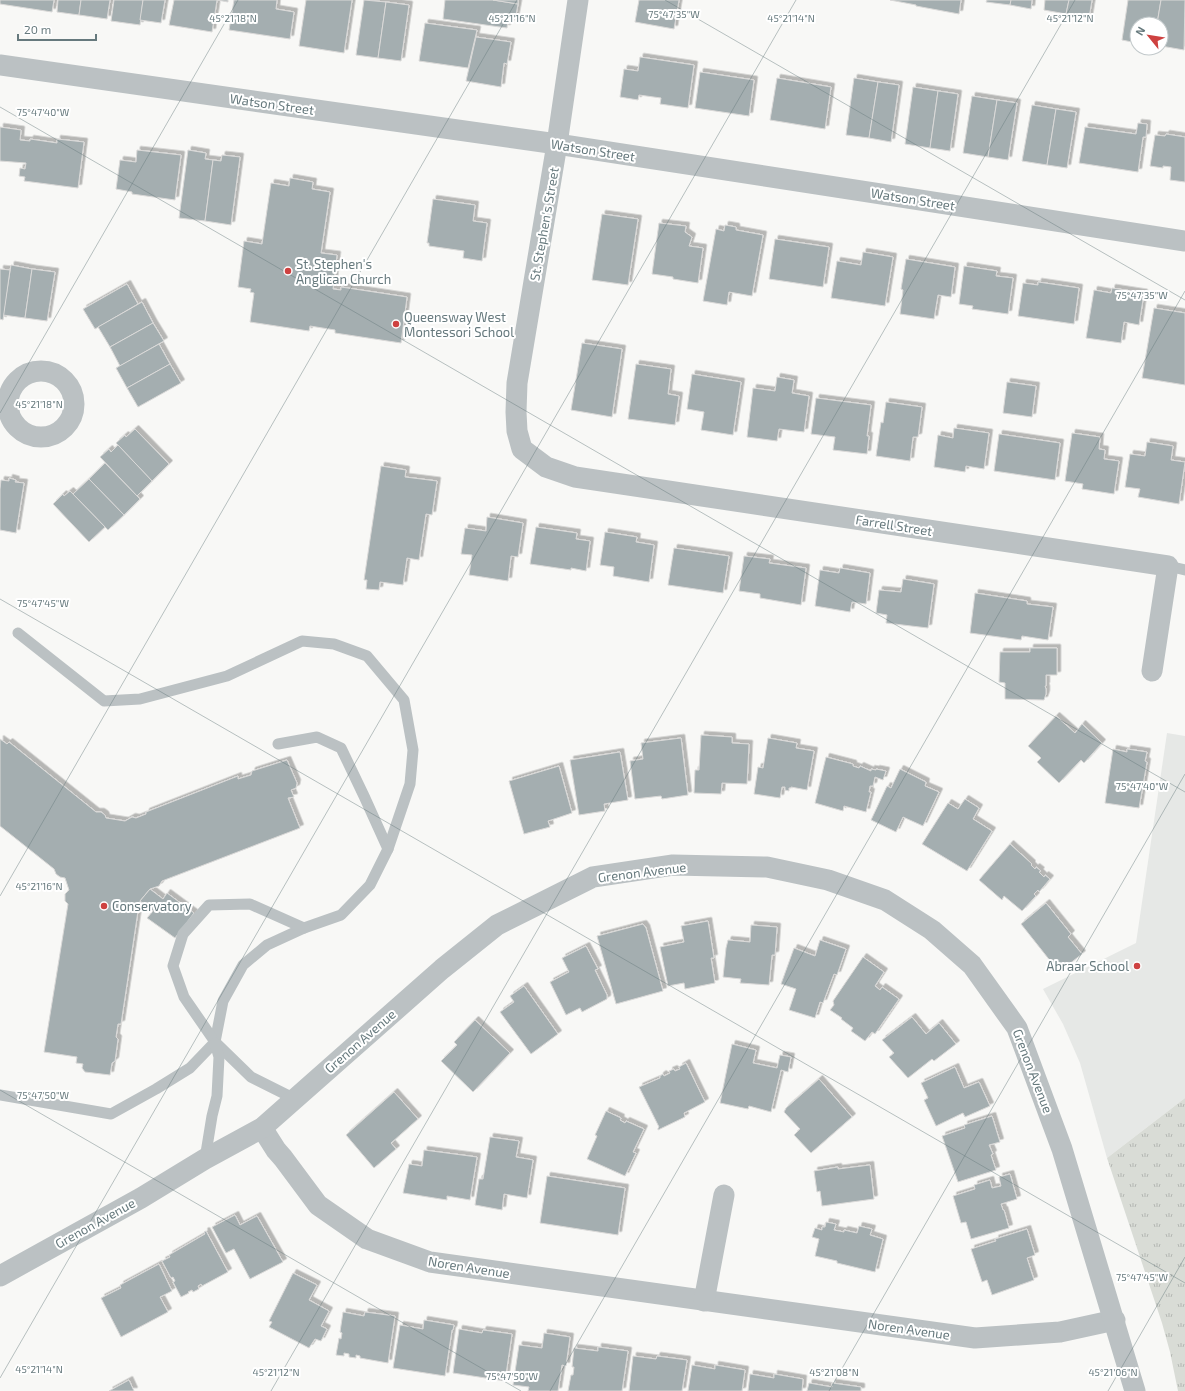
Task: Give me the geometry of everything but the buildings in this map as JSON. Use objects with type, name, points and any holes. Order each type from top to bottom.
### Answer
[{"type":"street","name":"St. Stephen's Street","points":[[522,448],[517,431],[517,383],[558,144],[578,0]]},
{"type":"street","name":"Watson Street","points":[[0,65],[558,144],[1185,241]]},
{"type":"street","name":"Farrell Street","points":[[522,448],[546,467],[575,477],[1177,568],[1152,671]]},
{"type":"street","name":"Grenon Avenue","points":[[0,1276],[141,1198],[204,1159],[262,1128],[442,969],[497,925],[593,878],[673,866],[768,867],[828,880],[885,900],[932,930],[972,965],[1017,1028],[1062,1149],[1115,1320],[1135,1391]]},
{"type":"street","name":"Noren Avenue","points":[[262,1128],[276,1150],[284,1158],[318,1205],[366,1239],[430,1262],[975,1338],[1060,1332],[1115,1320]]},
{"type":"street","points":[[704,1301],[724,1195]]},
{"type":"lane","points":[[18,633],[104,701],[140,699],[227,676],[302,641],[334,644],[366,656],[404,700],[413,750],[410,784],[388,849],[370,885],[341,915],[304,928],[267,945],[243,965],[223,1001],[215,1042],[219,1057],[217,1096],[204,1159]]},
{"type":"lane","points":[[278,744],[317,737],[341,748],[388,849]]},
{"type":"lane","points":[[295,1099],[251,1077],[215,1042],[184,997],[173,966],[183,934],[209,905],[250,904],[304,928]]},
{"type":"lane","points":[[0,1095],[111,1114],[190,1068],[215,1042]]},
{"type":"shaded area","name":"Abraar School","points":[[1167,733],[1185,736],[1185,1098],[1107,1158],[1080,1063],[1063,1024],[1043,989],[1136,943]]},
{"type":"green space","points":[[1185,1098],[1185,1391],[1178,1391],[1162,1323],[1107,1158]]},
{"type":"place","name":"St. Stephen's Anglican Church","points":[[288,271]]},
{"type":"place","name":"Queensway West Montessori School","points":[[396,324]]},
{"type":"place","name":"Conservatory","points":[[104,906]]},
{"type":"place","name":"Abraar School","points":[[1137,966]]}]
